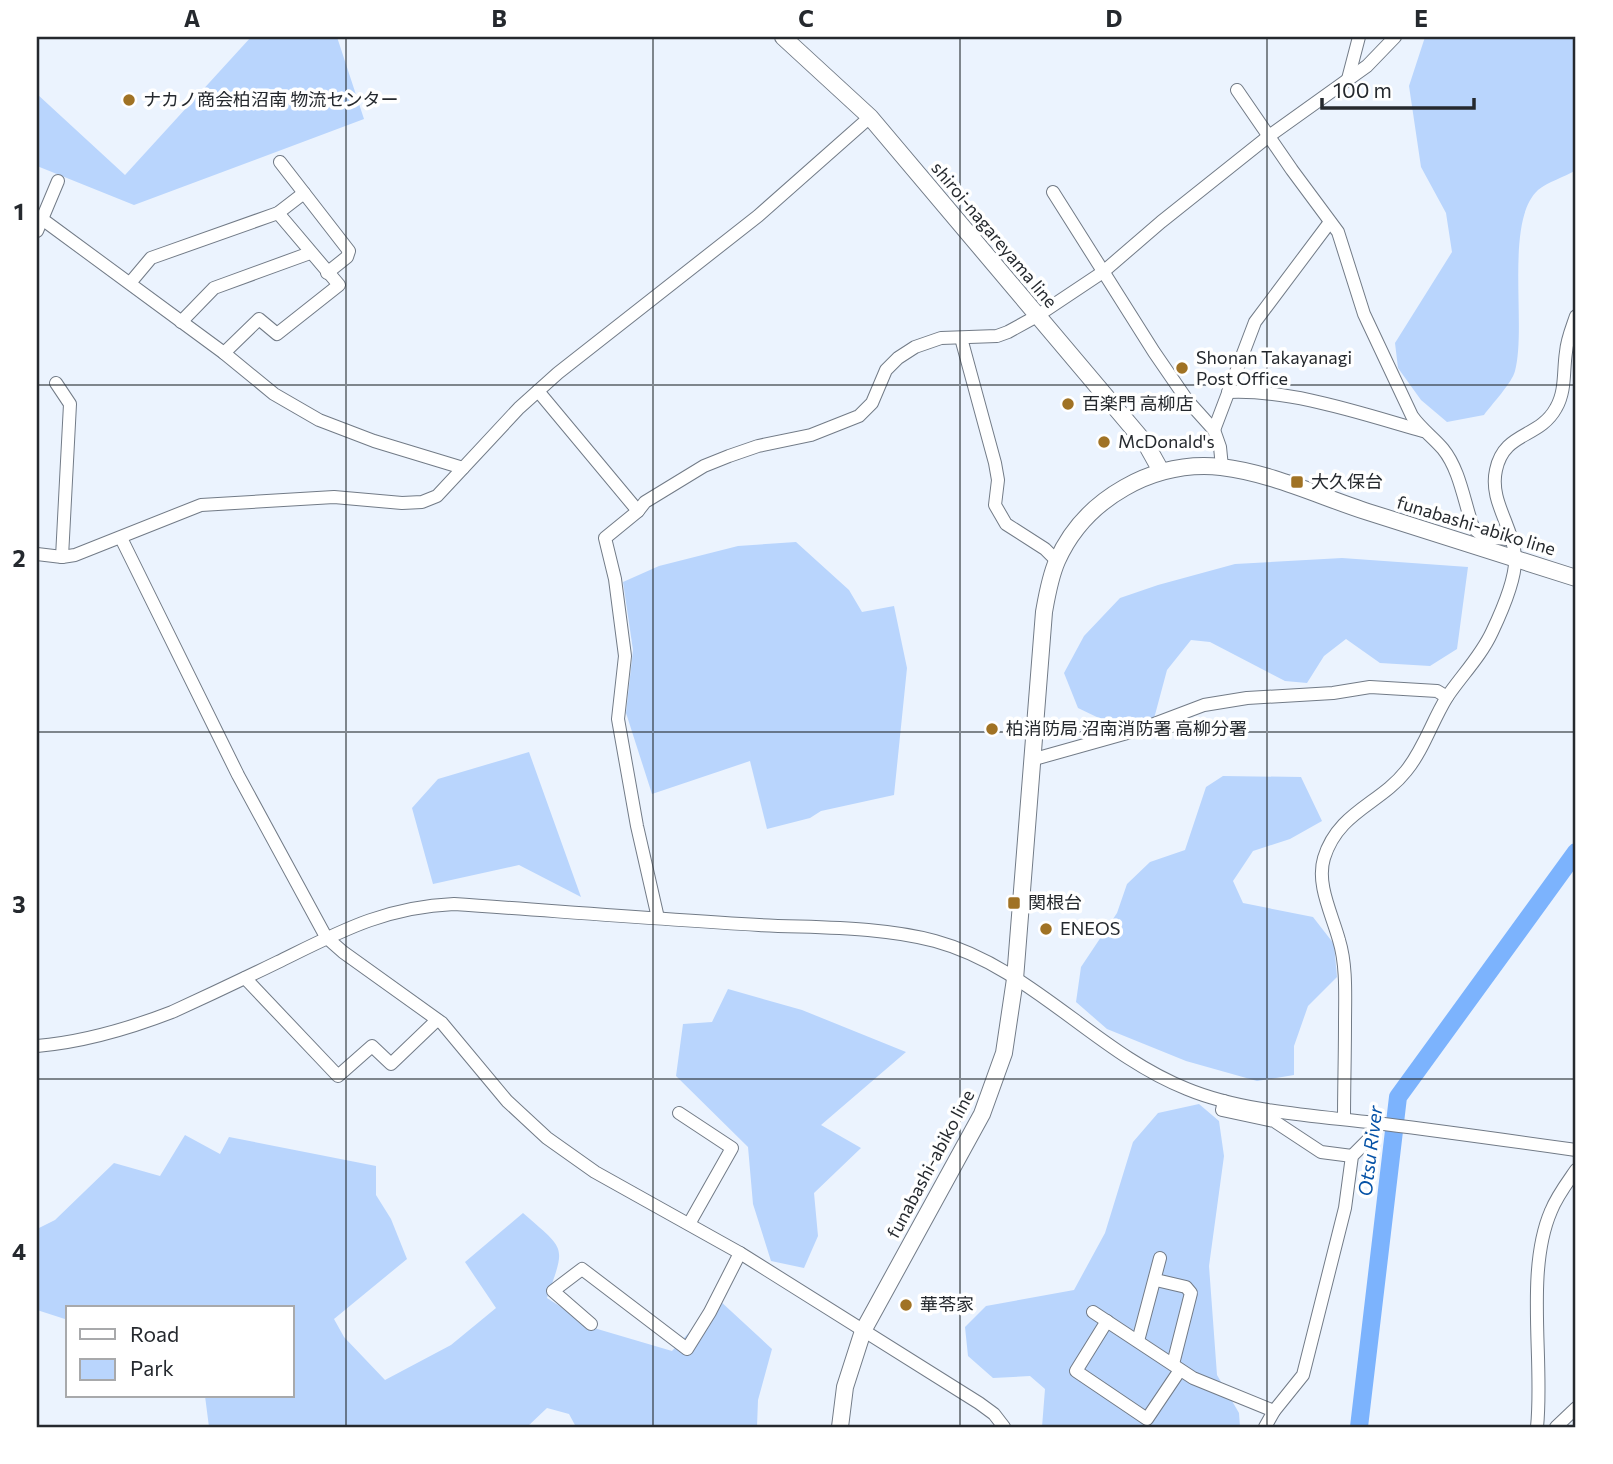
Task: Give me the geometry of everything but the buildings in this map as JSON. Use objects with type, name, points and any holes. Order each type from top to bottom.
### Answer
[{"type":"main road","name":"shiroi-nagareyama line","points":[[783,37],[870,117],[1146,444],[1161,471]]},
{"type":"main road","name":"funabashi-abiko line","points":[[841,1427],[845,1387],[863,1331],[982,1114],[1004,1053],[1015,979],[1044,612],[1057,561],[1070,538],[1093,510],[1112,495],[1161,471],[1189,466],[1222,467],[1269,478],[1576,578]]},
{"type":"street","points":[[1348,79],[1359,37]]},
{"type":"street","points":[[658,918],[618,719],[625,656],[615,579],[605,538],[645,502],[664,489],[729,456],[758,446],[811,435],[859,416],[872,403],[886,370],[915,347],[941,338],[997,336],[1037,316],[1103,272],[1269,136],[1367,65],[1395,37]]},
{"type":"street","points":[[1237,90],[1338,232],[1364,314],[1412,416],[1423,431],[1442,448],[1452,464],[1473,527],[1488,538],[1511,539]]},
{"type":"street","points":[[37,554],[62,557],[75,555],[201,505],[334,497],[402,503],[422,502],[437,496],[538,391],[613,328],[758,216],[870,117]]},
{"type":"street","points":[[280,162],[349,251],[347,257],[327,273]]},
{"type":"street","points":[[37,232],[58,181]]},
{"type":"street","points":[[1053,192],[1187,400],[1214,430],[1220,447],[1222,467]]},
{"type":"street","points":[[130,283],[151,258],[278,214],[304,194]]},
{"type":"street","points":[[224,353],[259,319],[277,334],[339,285],[278,214]]},
{"type":"street","points":[[42,219],[224,353],[274,394],[319,421],[373,441],[463,468]]},
{"type":"street","points":[[1214,430],[1255,322],[1330,222]]},
{"type":"street","points":[[181,322],[214,288],[310,253]]},
{"type":"street","points":[[1344,1119],[1345,992],[1340,944],[1322,884],[1323,859],[1341,827],[1357,811],[1399,780],[1408,769],[1447,697],[1479,657],[1492,633],[1516,559],[1494,485],[1498,460],[1502,451],[1512,441],[1535,429],[1555,411],[1563,386],[1566,351],[1576,316]]},
{"type":"street","points":[[961,338],[995,463],[998,480],[995,505],[1006,524],[1045,549],[1057,561]]},
{"type":"street","points":[[56,383],[70,404],[62,557]]},
{"type":"street","points":[[538,391],[638,511]]},
{"type":"street","points":[[1227,392],[1244,391],[1295,399],[1423,431]]},
{"type":"street","points":[[121,538],[260,818],[327,937],[437,1020],[463,1047],[506,1101],[547,1138],[624,1190],[740,1253],[979,1404],[994,1414],[1004,1427]]},
{"type":"street","points":[[1031,760],[1138,730],[1204,705],[1247,698],[1333,693],[1370,687],[1437,691],[1447,697]]},
{"type":"street","points":[[37,1046],[93,1038],[139,1025],[172,1012],[363,921],[426,905],[454,904],[863,931],[932,940],[963,952],[1015,979],[1158,1076],[1186,1089],[1224,1101],[1576,1150]]},
{"type":"street","points":[[245,978],[338,1076],[372,1046],[391,1064],[437,1020]]},
{"type":"street","points":[[1224,1101],[1222,1110],[1274,1121],[1321,1152],[1352,1156]]},
{"type":"street","points":[[679,1113],[732,1148],[689,1224]]},
{"type":"street","points":[[1265,1427],[1274,1411],[1303,1375],[1345,1208],[1352,1156],[1380,1123]]},
{"type":"street","points":[[1537,1427],[1542,1240],[1551,1210],[1576,1170]]},
{"type":"street","points":[[592,1324],[553,1291],[582,1269],[687,1349],[710,1312],[740,1253]]},
{"type":"street","points":[[1138,1341],[1160,1258]]},
{"type":"street","points":[[1107,1321],[1076,1371],[1147,1419],[1176,1367],[1191,1293],[1186,1287],[1156,1280]]},
{"type":"street","points":[[1093,1312],[1193,1378],[1274,1411]]},
{"type":"street","points":[[1556,1427],[1576,1408]]},
{"type":"green space","points":[[251,37],[337,37],[364,119],[134,205],[37,166],[37,94],[125,175]]},
{"type":"green space","points":[[1425,37],[1576,37],[1576,170],[1542,187],[1528,205],[1519,249],[1519,329],[1515,371],[1484,415],[1447,422],[1421,400],[1398,368],[1395,343],[1452,252],[1446,213],[1421,167],[1409,86]]},
{"type":"green space","points":[[796,542],[849,590],[862,612],[894,606],[907,668],[894,795],[821,811],[810,818],[767,829],[750,761],[652,794],[626,713],[633,650],[623,582],[659,566],[738,546]]},
{"type":"green space","points":[[1342,558],[1468,567],[1457,649],[1430,666],[1380,663],[1346,639],[1324,656],[1307,683],[1285,681],[1210,642],[1191,640],[1167,670],[1152,726],[1103,720],[1078,708],[1064,673],[1084,636],[1120,598],[1235,564]]},
{"type":"green space","points":[[529,752],[581,897],[519,865],[433,884],[412,808],[438,779]]},
{"type":"green space","points":[[1223,776],[1301,777],[1322,821],[1290,839],[1253,851],[1233,881],[1243,903],[1313,917],[1334,944],[1337,977],[1308,1006],[1294,1046],[1294,1075],[1257,1081],[1186,1061],[1107,1029],[1076,1002],[1081,967],[1117,913],[1127,884],[1150,862],[1185,850],[1206,787]]},
{"type":"green space","points":[[728,989],[802,1010],[906,1052],[821,1125],[861,1148],[814,1193],[818,1236],[804,1268],[771,1261],[753,1204],[748,1147],[676,1076],[683,1024],[712,1022]]},
{"type":"green space","points":[[1199,1104],[1219,1121],[1224,1156],[1209,1266],[1217,1375],[1239,1413],[1240,1427],[1042,1427],[1045,1389],[1030,1376],[993,1378],[968,1356],[965,1327],[986,1306],[1074,1290],[1105,1233],[1133,1142],[1158,1113]]},
{"type":"green space","points":[[185,1135],[220,1154],[229,1137],[376,1166],[376,1195],[391,1219],[407,1259],[334,1319],[344,1337],[385,1380],[451,1345],[496,1308],[465,1262],[523,1213],[548,1235],[558,1249],[557,1267],[547,1298],[594,1328],[672,1351],[719,1300],[772,1349],[758,1400],[757,1427],[576,1427],[569,1414],[547,1408],[527,1427],[209,1427],[205,1398],[294,1398],[294,1306],[66,1306],[66,1319],[37,1310],[37,1229],[55,1220],[114,1163],[160,1176]]},
{"type":"waterway","name":"Otsu River","points":[[1359,1427],[1398,1097],[1576,852]]},
{"type":"place","name":"ナカノ商会柏沼南 物流センター","points":[[129,100]]},
{"type":"place","name":"Shonan Takayanagi Post Office","points":[[1182,368]]},
{"type":"place","name":"百楽門 高柳店","points":[[1068,404]]},
{"type":"place","name":"McDonald's","points":[[1104,442]]},
{"type":"place","name":"大久保台","points":[[1297,482]]},
{"type":"place","name":"柏消防局 沼南消防署 高柳分署","points":[[992,729]]},
{"type":"place","name":"関根台","points":[[1014,903]]},
{"type":"place","name":"ENEOS","points":[[1046,929]]},
{"type":"place","name":"華苓家","points":[[906,1305]]}]
